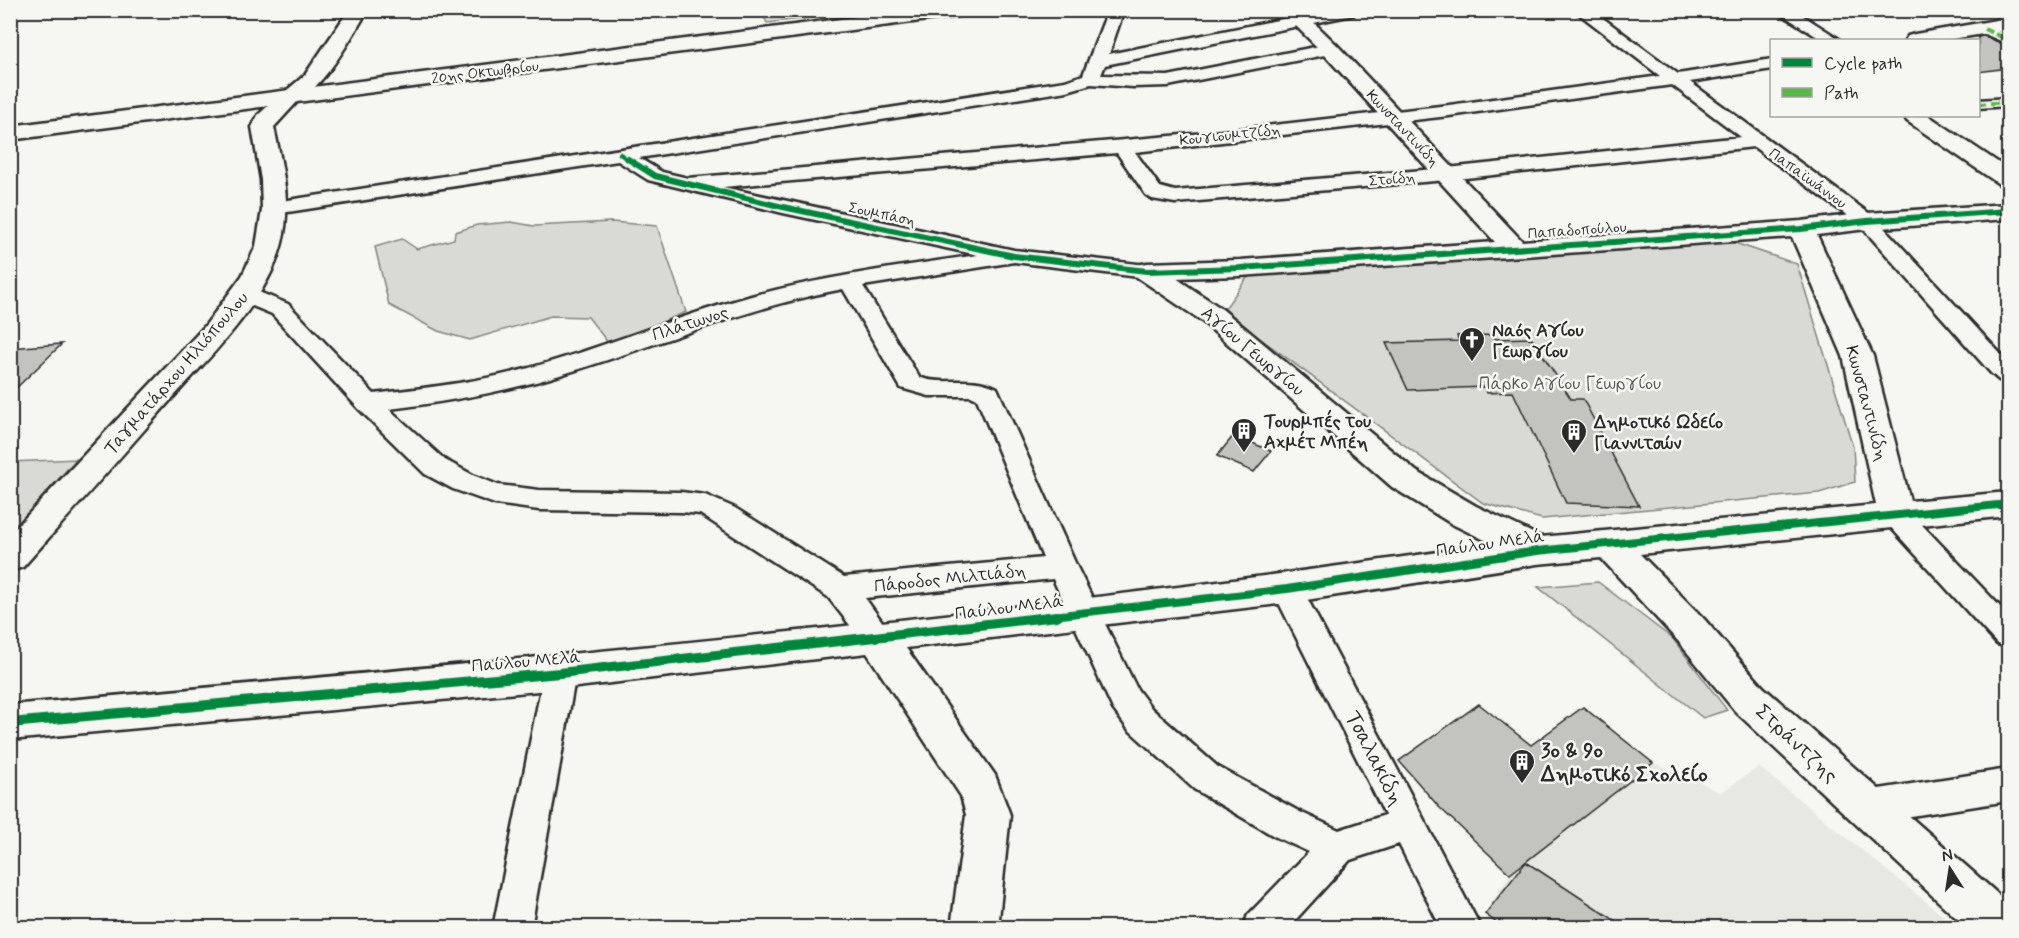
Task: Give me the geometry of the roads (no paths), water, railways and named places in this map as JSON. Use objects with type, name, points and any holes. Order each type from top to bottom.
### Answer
[{"type":"street","points":[[290,97],[312,79],[359,10]]},
{"type":"street","name":"20ης Οκτωβρίου","points":[[10,133],[959,10]]},
{"type":"street","points":[[1090,79],[1099,61],[1116,10]]},
{"type":"street","points":[[1099,61],[1295,16],[1353,10]]},
{"type":"street","name":"Παπαϊωάννου","points":[[1581,10],[1867,221],[2000,368],[2008,374]]},
{"type":"street","points":[[1782,10],[1831,39]]},
{"type":"street","points":[[1948,14],[2008,40]]},
{"type":"street","name":"Κωνσταντινίδη","points":[[1295,16],[1330,50],[1514,248]]},
{"type":"street","points":[[1922,39],[2008,24]]},
{"type":"street","points":[[275,208],[1067,86],[1090,79],[1133,82],[1168,81],[1330,50]]},
{"type":"street","name":"Κουγιουμτζίδη","points":[[687,184],[1122,147],[1393,118],[1674,80],[1770,64]]},
{"type":"street","name":"Ταγματάρχου Ηλιόπουλου","points":[[10,558],[215,333],[246,295],[262,268],[270,244],[275,208],[263,127],[266,120],[290,97]]},
{"type":"street","points":[[1980,104],[2008,102]]},
{"type":"street","points":[[1916,117],[2008,179]]},
{"type":"street","name":"Στοίδη","points":[[1122,147],[1153,191],[1166,197],[1447,174],[1757,141]]},
{"type":"street","name":"Σουμπάση","points":[[620,154],[655,176],[783,207],[1014,256],[1147,271]]},
{"type":"street","points":[[764,177],[783,207]]},
{"type":"street","name":"Παπαδοπούλου","points":[[1147,271],[1240,268],[1801,229],[1867,221],[2008,211]]},
{"type":"street","name":"Κωνσταντινίδη","points":[[1801,229],[1858,356],[1896,515]]},
{"type":"street","name":"Πλάτωνος","points":[[368,403],[438,394],[531,375],[764,300],[849,281],[1014,256]]},
{"type":"street","points":[[1212,315],[1220,289],[1240,268]]},
{"type":"street","name":"Αγίου Γεωργίου","points":[[1147,271],[1212,315],[1404,478],[1464,515],[1537,551]]},
{"type":"street","points":[[849,281],[910,381],[921,386],[977,389],[988,394],[1062,567],[1125,699],[1140,719],[1206,778],[1287,824],[1338,847]]},
{"type":"street","points":[[246,295],[280,309],[368,403],[435,466],[463,482],[495,494],[539,500],[646,500],[705,505],[725,515],[838,589],[857,609],[878,638],[980,789],[988,816],[974,927]]},
{"type":"street","name":"Παύλου Μελά","points":[[10,723],[560,673],[1287,589],[1537,551],[2008,504]]},
{"type":"street","points":[[1896,515],[2008,635]]},
{"type":"street","name":"Στράντζης","points":[[1608,543],[1691,630],[1749,699],[1866,807],[2002,927]]},
{"type":"street","name":"Πάροδος Μιλτιάδη","points":[[838,589],[1062,567]]},
{"type":"street","name":"Τσαλακίδη","points":[[1287,589],[1461,927]]},
{"type":"street","points":[[512,927],[560,673]]},
{"type":"street","points":[[1866,807],[2008,785]]},
{"type":"street","points":[[1262,927],[1338,847],[1409,824]]},
{"type":"place","name":"Ναός Αγίου Γεωργίου","points":[[1472,363]]},
{"type":"place","name":"Τουρμπές του Αχμέτ Μπέη","points":[[1244,454]]},
{"type":"place","name":"Δημοτικό Ωδείο Γιαννιτσών","points":[[1574,455]]},
{"type":"place","name":"3ο & 9ο Δημοτικό Σχολείο","points":[[1522,785]]},
{"type":"park label","name":"Πάρκο Αγίου Γεωργίου","points":[[1570,383]]}]
